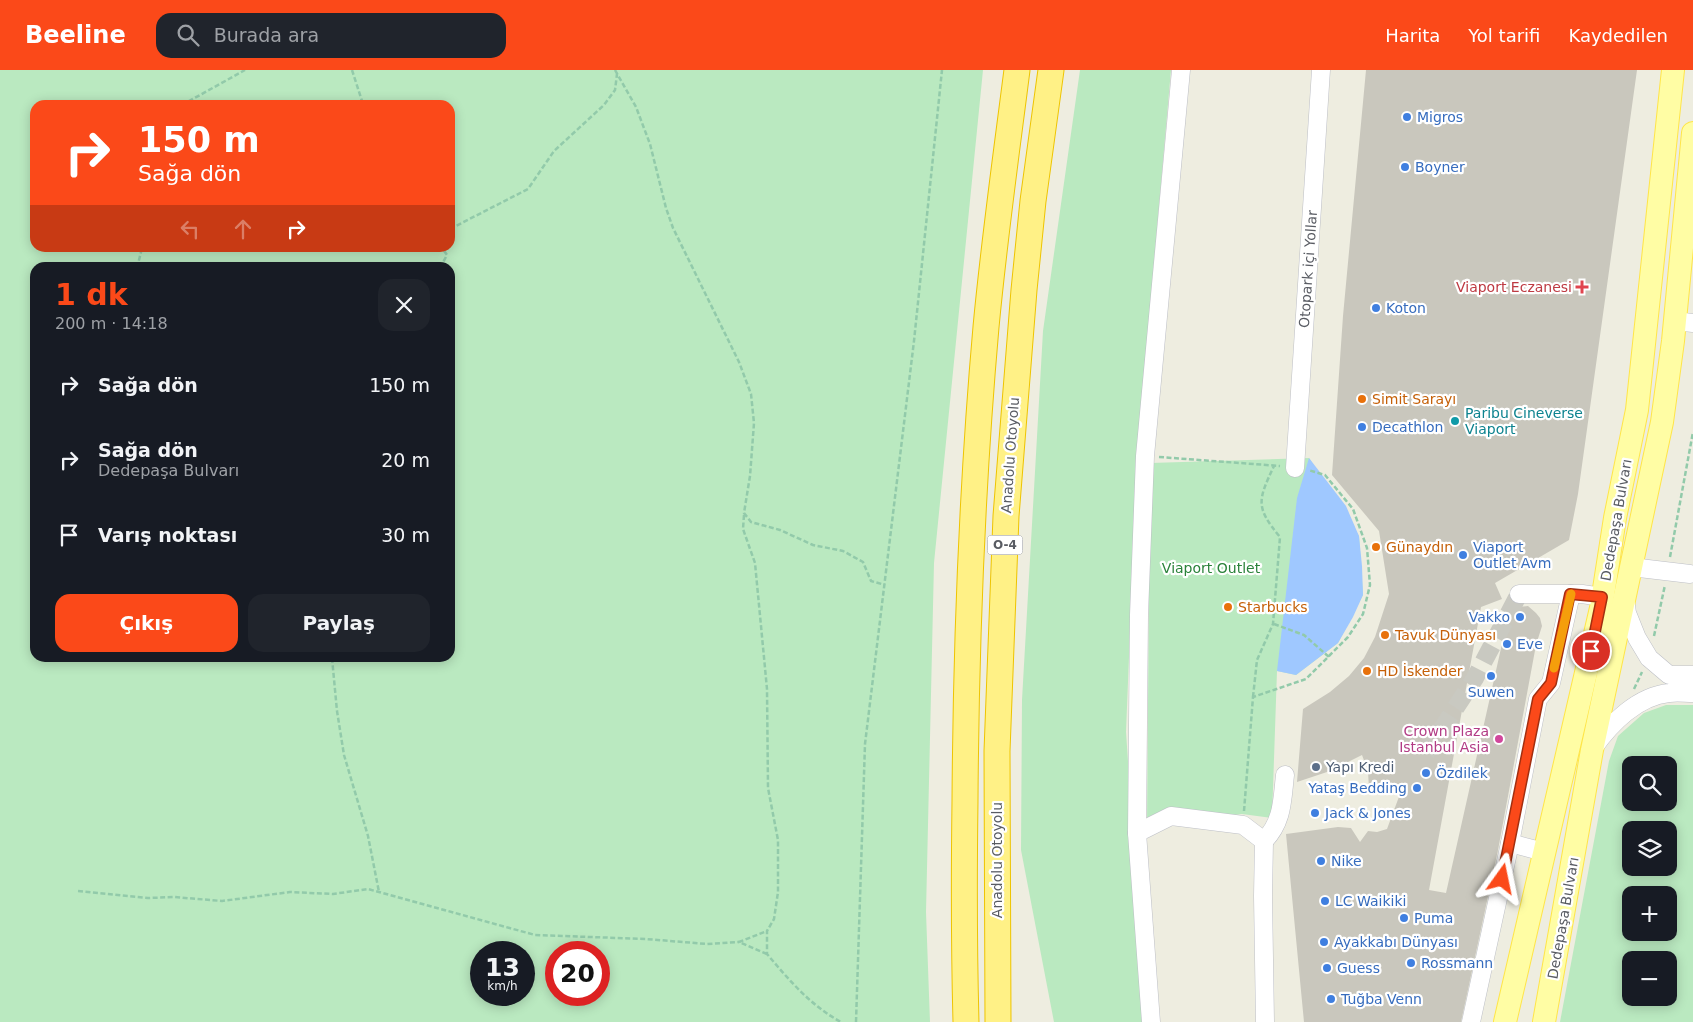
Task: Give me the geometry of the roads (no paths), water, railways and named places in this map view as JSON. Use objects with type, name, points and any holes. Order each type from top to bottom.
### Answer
[{"type":"highway","points":[[986,324],[990,149],[999,70]]},
{"type":"highway","name":"O-4","points":[[966,1022],[963,943],[966,692],[973,514],[986,324],[1016,70]]},
{"type":"highway","name":"Anadolu Otoyolu","points":[[998,1022],[997,751],[1006,516],[1024,290],[1033,201],[1050,70]]},
{"type":"main road","name":"Dedepaşa Bulvarı","points":[[1505,1022],[1602,597],[1615,518],[1637,410],[1672,70]]},
{"type":"main road","name":"Dedepaşa Bulvarı","points":[[1544,1022],[1592,750],[1684,322],[1693,133]]},
{"type":"street","points":[[1151,1022],[1137,833],[1139,615],[1145,456],[1181,70]]},
{"type":"street","name":"Otopark içi Yollar","points":[[1294,468],[1321,70]]},
{"type":"street","points":[[1631,568],[1690,574]]},
{"type":"street","points":[[1519,594],[1570,594],[1602,597]]},
{"type":"street","points":[[1471,1022],[1510,843],[1538,699],[1551,683],[1570,594]]},
{"type":"street","points":[[1624,594],[1628,613],[1637,638],[1649,658],[1669,675],[1693,675]]},
{"type":"street","points":[[1592,750],[1604,733],[1620,717],[1646,700],[1668,693],[1693,692]]},
{"type":"street","points":[[1265,1022],[1264,841],[1271,834],[1279,819],[1285,775]]},
{"type":"street","points":[[1137,833],[1171,816],[1243,825],[1264,841]]},
{"type":"street","points":[[1510,843],[1544,852]]},
{"type":"water","points":[[1309,458],[1346,506],[1359,536],[1363,595],[1338,643],[1296,675],[1277,671],[1297,498]]},
{"type":"tunnel","points":[[1426,753],[1475,678],[1519,594]]},
{"type":"place","name":"Migros","points":[[1407,117]]},
{"type":"place","name":"Boyner","points":[[1405,167]]},
{"type":"place","name":"Viaport Eczanesi","points":[[1582,287]]},
{"type":"place","name":"Koton","points":[[1376,308]]},
{"type":"place","name":"Simit Sarayı","points":[[1362,399]]},
{"type":"place","name":"Paribu Cineverse Viaport","points":[[1455,421]]},
{"type":"place","name":"Decathlon","points":[[1362,427]]},
{"type":"place","name":"Günaydın","points":[[1376,547]]},
{"type":"place","name":"Viaport Outlet Avm","points":[[1463,555]]},
{"type":"place","name":"Starbucks","points":[[1228,607]]},
{"type":"place","name":"Vakko","points":[[1520,617]]},
{"type":"place","name":"Tavuk Dünyası","points":[[1385,635]]},
{"type":"place","name":"Eve","points":[[1507,644]]},
{"type":"place","name":"HD İskender","points":[[1367,671]]},
{"type":"place","name":"Suwen","points":[[1491,676]]},
{"type":"place","name":"Crown Plaza Istanbul Asia","points":[[1499,739]]},
{"type":"place","name":"Yapı Kredi","points":[[1316,767]]},
{"type":"place","name":"Özdilek","points":[[1426,773]]},
{"type":"place","name":"Yataş Bedding","points":[[1417,788]]},
{"type":"place","name":"Jack & Jones","points":[[1315,813]]},
{"type":"place","name":"Nike","points":[[1321,861]]},
{"type":"place","name":"LC Waikiki","points":[[1325,901]]},
{"type":"place","name":"Puma","points":[[1404,918]]},
{"type":"place","name":"Ayakkabı Dünyası","points":[[1324,942]]},
{"type":"place","name":"Rossmann","points":[[1411,963]]},
{"type":"place","name":"Guess","points":[[1327,968]]},
{"type":"place","name":"Tuğba Venn","points":[[1331,999]]},
{"type":"park label","name":"Viaport Outlet","points":[[1211,568]]}]
